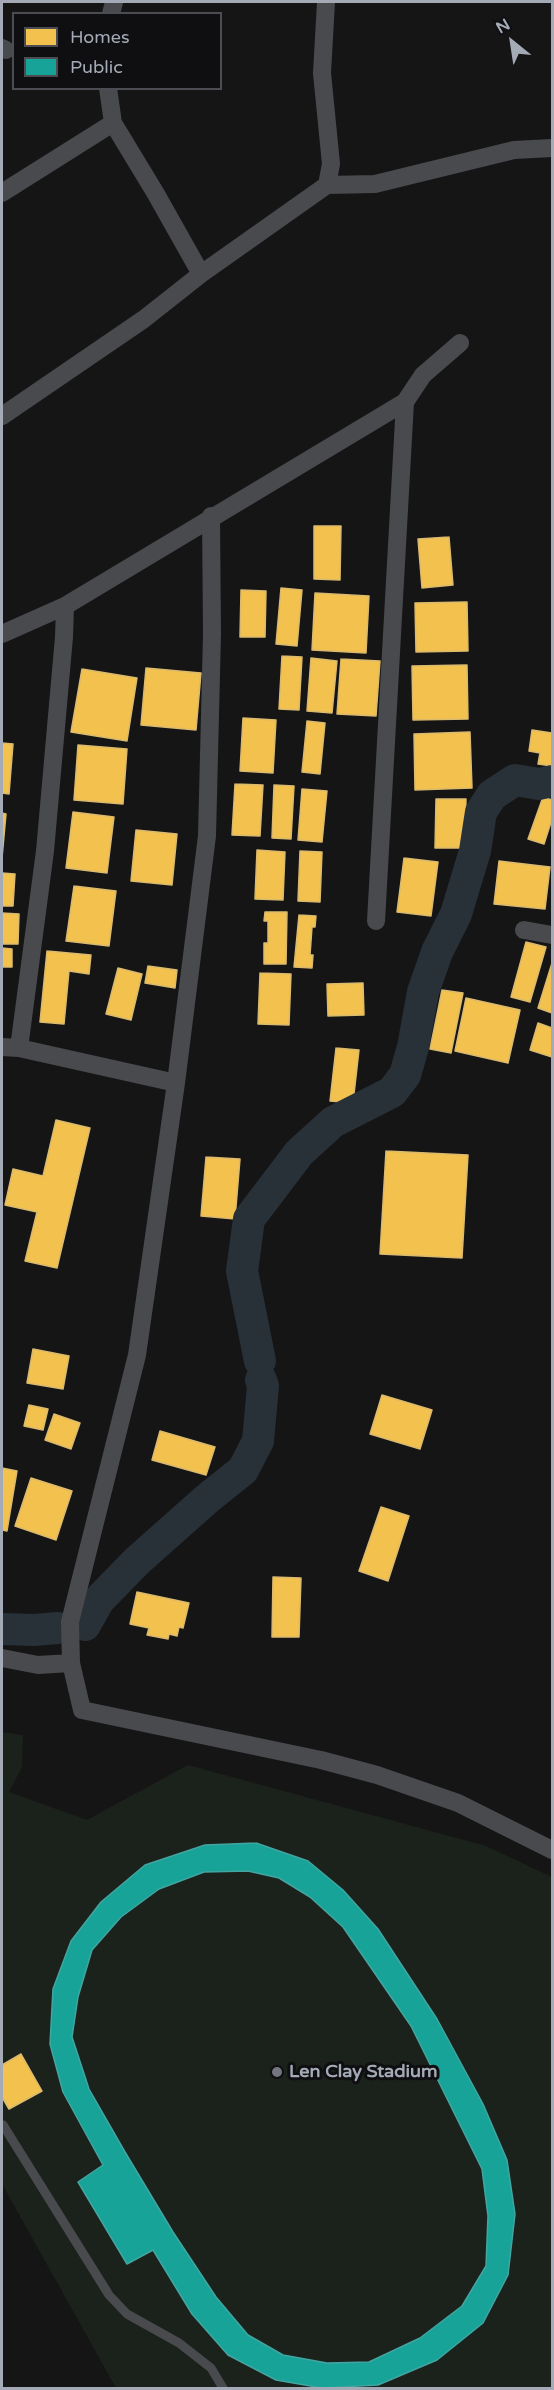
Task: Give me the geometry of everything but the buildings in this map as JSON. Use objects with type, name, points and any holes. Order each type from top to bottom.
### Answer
[{"type":"street","points":[[326,2],[322,73],[331,164],[327,185]]},
{"type":"street","points":[[108,90],[113,123],[201,274]]},
{"type":"street","points":[[2,193],[113,123]]},
{"type":"street","points":[[2,416],[144,319],[201,274],[327,185],[375,184],[514,150],[552,148]]},
{"type":"street","points":[[2,634],[65,606],[211,516],[405,402],[423,375],[460,343]]},
{"type":"street","points":[[376,921],[405,402]]},
{"type":"street","points":[[211,516],[212,634],[207,836],[176,1083],[137,1355],[70,1622],[71,1663],[81,1710],[321,1760],[377,1775],[458,1803],[552,1850]]},
{"type":"street","points":[[65,606],[45,850],[10,1048],[176,1083]]},
{"type":"street","points":[[524,930],[552,935]]},
{"type":"street","points":[[2,1658],[38,1665],[71,1663]]},
{"type":"lane","points":[[3,2125],[109,2295],[127,2314],[179,2343],[211,2368],[223,2388]]},
{"type":"shaded area","name":"Len Clay Stadium","points":[[2,1732],[23,1735],[22,1767],[9,1792],[87,1820],[188,1765],[486,1846],[552,1877],[552,2388],[116,2388],[2,2184]]},
{"type":"waterway","points":[[260,1361],[242,1271],[249,1219],[299,1153],[333,1122],[392,1092],[405,1075],[413,1047],[423,992],[437,952],[456,914],[475,851],[481,812],[492,795],[515,780],[539,784],[552,781]]},
{"type":"waterway","points":[[85,1625],[99,1600],[137,1561],[243,1470],[258,1441],[263,1386],[261,1380]]},
{"type":"waterway","points":[[2,1629],[58,1628]]},
{"type":"place","name":"Len Clay Stadium","points":[[277,2072]]}]
